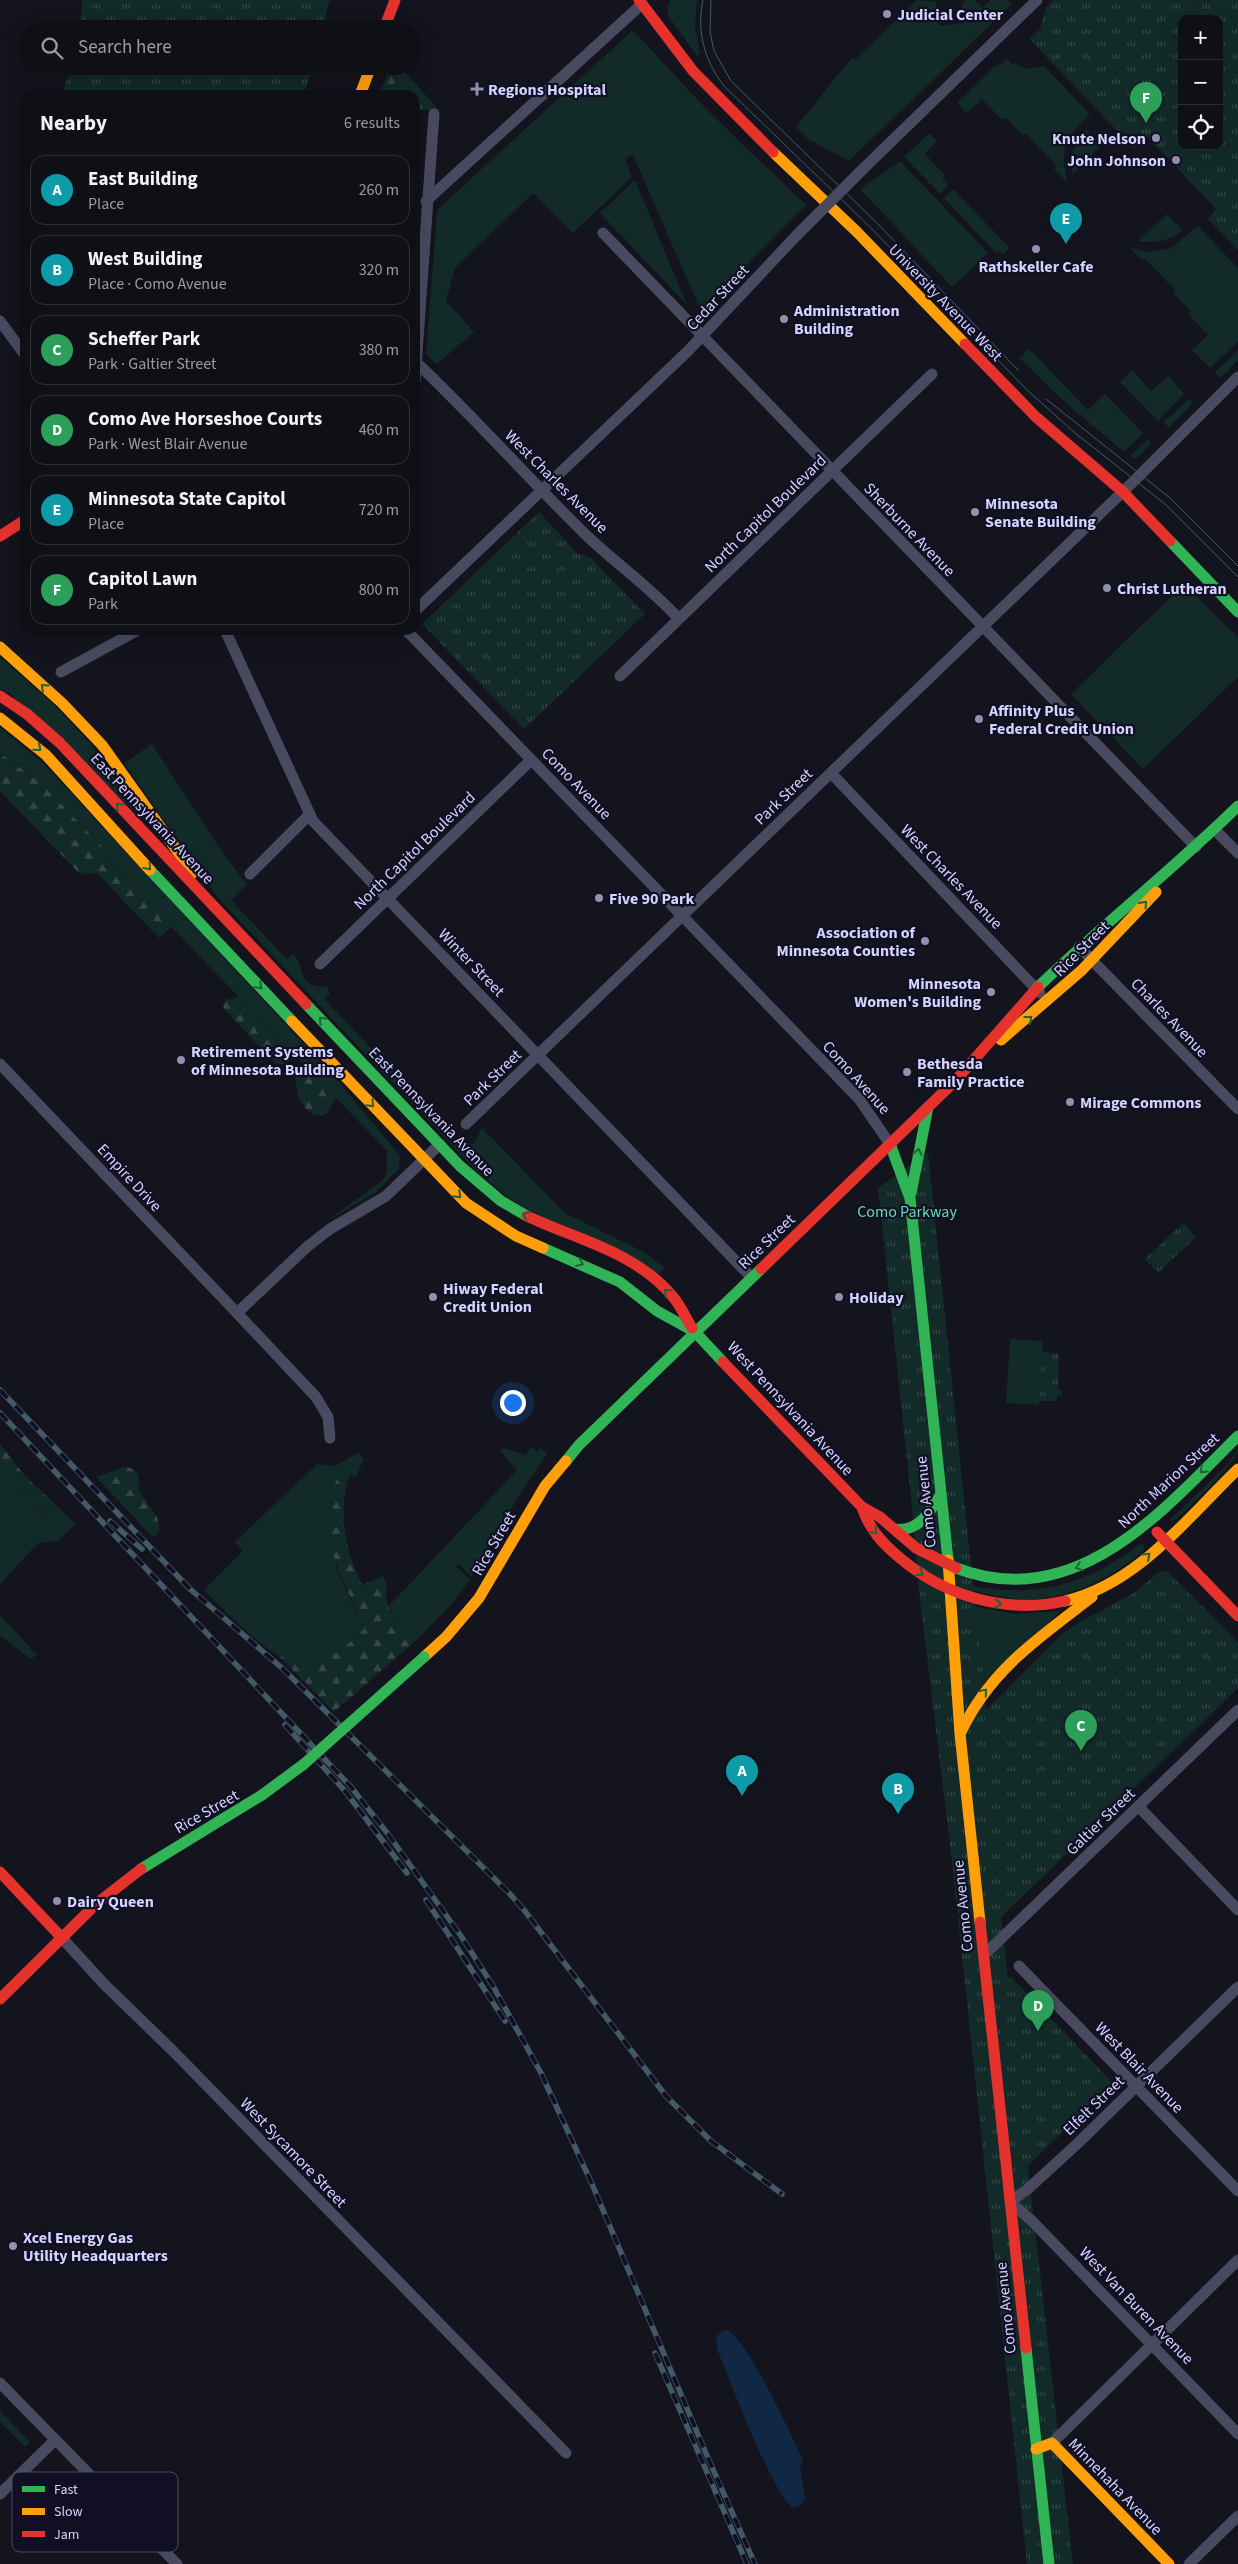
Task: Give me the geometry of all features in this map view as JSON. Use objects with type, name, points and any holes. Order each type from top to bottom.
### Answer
[{"type":"main road","points":[[387,20],[395,0]]},
{"type":"main road","name":"University Avenue West","points":[[645,1],[692,71],[723,103],[857,232],[1036,417],[1123,492],[1238,612]]},
{"type":"main road","points":[[362,90],[368,75]]},
{"type":"main road","points":[[0,536],[20,523]]},
{"type":"main road","points":[[0,647],[62,703],[102,745],[224,918]]},
{"type":"main road","name":"East Pennsylvania Avenue","points":[[0,696],[26,714],[60,743],[224,918],[486,1190],[515,1210],[617,1256],[649,1276],[672,1295],[695,1332]]},
{"type":"main road","points":[[0,718],[51,760],[204,929],[466,1203],[496,1225],[613,1279],[657,1311],[695,1332]]},
{"type":"main road","name":"Rice Street","points":[[976,1059],[1049,1003],[1093,961],[1196,847],[1238,806]]},
{"type":"main road","name":"Rice Street","points":[[0,1999],[62,1938],[130,1877],[159,1857],[257,1800],[304,1764],[446,1637],[479,1598],[558,1469],[607,1416],[928,1107],[976,1059],[1036,989],[1079,947],[1196,847]]},
{"type":"main road","points":[[910,1198],[928,1107]]},
{"type":"main road","name":"Como Avenue","points":[[890,1144],[910,1198],[951,1591],[960,1734],[1049,2564]]},
{"type":"main road","name":"West Pennsylvania Avenue","points":[[695,1332],[862,1507],[867,1524],[899,1557],[923,1575],[951,1591]]},
{"type":"main road","name":"North Marion Street","points":[[948,1564],[968,1572],[997,1577],[1023,1578],[1056,1574],[1081,1566],[1103,1556],[1149,1523],[1238,1436]]},
{"type":"main road","points":[[960,1734],[969,1712],[988,1686],[1045,1631],[1143,1560],[1238,1469]]},
{"type":"main road","points":[[894,1529],[904,1531],[915,1526],[929,1513],[941,1494]]},
{"type":"main road","name":"West Pennsylvania Avenue","points":[[862,1507],[877,1512],[920,1550],[948,1564]]},
{"type":"main road","points":[[1149,1523],[1238,1616]]},
{"type":"main road","points":[[951,1591],[993,1603],[1029,1606],[1065,1601],[1106,1586]]},
{"type":"main road","name":"West Sycamore Street","points":[[0,1872],[62,1938]]},
{"type":"main road","name":"Minnehaha Avenue","points":[[1036,2449],[1052,2443],[1169,2564]]},
{"type":"street","name":"Cedar Street","points":[[420,606],[702,336],[864,168],[1037,0]]},
{"type":"street","points":[[426,201],[645,1]]},
{"type":"street","points":[[420,308],[426,201],[434,114]]},
{"type":"street","name":"Sherburne Avenue","points":[[603,233],[981,627],[1196,847]]},
{"type":"street","points":[[0,321],[20,348]]},
{"type":"street","name":"West Charles Avenue","points":[[420,365],[542,491],[592,540],[662,600],[678,618]]},
{"type":"street","name":"North Capitol Boulevard","points":[[620,676],[932,374]]},
{"type":"street","name":"Park Street","points":[[466,1124],[1123,492],[1238,377]]},
{"type":"street","points":[[61,672],[129,635]]},
{"type":"street","name":"Winter Street","points":[[227,635],[310,814],[751,1278]]},
{"type":"street","name":"Como Avenue","points":[[411,635],[859,1100],[890,1144]]},
{"type":"street","name":"North Capitol Boulevard","points":[[320,964],[531,760]]},
{"type":"street","name":"West Charles Avenue","points":[[831,773],[1049,1003]]},
{"type":"street","points":[[250,874],[310,814]]},
{"type":"street","points":[[1214,829],[1238,853]]},
{"type":"street","name":"Charles Avenue","points":[[1079,947],[1238,1109]]},
{"type":"street","name":"Empire Drive","points":[[0,1064],[316,1397],[328,1417],[330,1438]]},
{"type":"street","points":[[237,1313],[308,1246],[330,1229],[386,1196],[440,1144]]},
{"type":"street","name":"Galtier Street","points":[[984,1955],[1238,1710]]},
{"type":"street","points":[[1139,1807],[1238,1910]]},
{"type":"street","name":"West Sycamore Street","points":[[62,1938],[103,1983],[174,2052],[566,2453]]},
{"type":"street","name":"West Blair Avenue","points":[[1019,1966],[1238,2191]]},
{"type":"street","name":"Elfelt Street","points":[[1010,2202],[1036,2182],[1238,1987]]},
{"type":"street","name":"West Van Buren Avenue","points":[[1010,2202],[1032,2221],[1152,2343],[1238,2434]]},
{"type":"street","points":[[1052,2443],[1238,2260]]},
{"type":"street","points":[[0,2384],[86,2472]]},
{"type":"street","points":[[22,2472],[55,2440]]},
{"type":"street","points":[[0,2494],[12,2482]]},
{"type":"street","points":[[1189,2564],[1238,2516]]},
{"type":"street","points":[[165,2552],[177,2564]]},
{"type":"green space","points":[[82,0],[330,0],[324,20],[81,20]]},
{"type":"green space","points":[[670,0],[697,0],[695,27],[700,53],[697,56],[669,17],[667,10]]},
{"type":"green space","points":[[917,0],[941,2],[936,2],[939,26],[964,23],[961,5],[966,0],[974,0],[982,8],[991,0],[1006,0],[1011,5],[849,161],[808,139],[796,127],[848,62],[853,57],[855,60]]},
{"type":"green space","points":[[1054,0],[1238,0],[1238,250],[1208,219],[1216,209],[1147,136],[1134,148],[1029,39],[1040,29],[1046,7]]},
{"type":"green space","points":[[633,30],[706,109],[806,205],[701,311],[633,155],[625,158],[632,177],[573,233],[533,193],[455,268],[446,301],[474,332],[436,365],[426,353],[437,210]]},
{"type":"green space","points":[[1006,59],[1012,64],[1015,63],[1026,69],[1044,66],[1090,114],[1075,130],[1068,141],[1064,154],[1066,181],[1054,169],[1057,166],[1026,134],[1023,136],[1005,117],[1002,120],[982,99],[966,113],[957,103],[996,65],[998,66]]},
{"type":"green space","points":[[68,75],[310,75],[305,90],[64,90]]},
{"type":"green space","points":[[387,75],[407,75],[440,111],[420,109],[420,90],[381,90]]},
{"type":"green space","points":[[1086,129],[1101,145],[1073,174],[1072,155],[1078,139]]},
{"type":"green space","points":[[929,133],[937,141],[925,154],[945,175],[942,178],[949,185],[940,194],[904,157]]},
{"type":"green space","points":[[900,161],[988,253],[952,287],[861,190],[870,181]]},
{"type":"green space","points":[[635,180],[687,305],[600,213]]},
{"type":"green space","points":[[953,189],[1010,248],[1003,254],[1000,251],[996,253],[944,198]]},
{"type":"green space","points":[[1167,214],[1182,230],[1167,240],[1138,241]]},
{"type":"green space","points":[[1198,226],[1238,268],[1238,342],[1210,368],[1192,350],[1208,335],[1188,314],[1191,312],[1173,293],[1175,290],[1144,258],[1142,260],[1130,248],[1148,252],[1171,248]]},
{"type":"green space","points":[[1029,349],[1088,410],[1105,394],[1143,433],[1124,452],[1067,404],[1019,358]]},
{"type":"green space","points":[[1238,350],[1238,360],[1220,378],[1215,372]]},
{"type":"green space","points":[[1132,370],[1151,391],[1168,376],[1184,394],[1158,421],[1120,382]]},
{"type":"green space","points":[[1189,398],[1193,403],[1169,427],[1163,423]]},
{"type":"green space","points":[[1148,439],[1151,444],[1136,459],[1130,456]]},
{"type":"green space","points":[[539,512],[578,554],[590,557],[645,614],[524,729],[422,624]]},
{"type":"green space","points":[[1184,584],[1238,637],[1238,677],[1143,769],[1071,694]]},
{"type":"green space","points":[[0,657],[53,704],[92,745],[148,824],[10,694],[0,688]]},
{"type":"green space","points":[[0,727],[44,764],[339,1082],[396,1151],[400,1156],[399,1169],[376,1192],[324,1223],[383,1180],[387,1171],[387,1151],[109,862],[112,857],[42,784],[0,753]]},
{"type":"green space","points":[[152,744],[217,844],[247,885],[231,900],[287,959],[293,953],[303,976],[310,984],[327,987],[330,994],[324,999],[447,1127],[451,1135],[461,1142],[474,1144],[482,1128],[565,1213],[642,1251],[665,1268],[659,1274],[527,1209],[506,1196],[475,1170],[218,898],[124,763]]},
{"type":"green space","points":[[0,753],[42,784],[113,858],[109,862],[172,926],[159,938],[97,873],[84,875],[78,872],[0,791]]},
{"type":"green space","points":[[239,997],[294,1054],[284,1064],[276,1064],[225,1010],[223,1006],[226,1000]]},
{"type":"green space","points":[[300,1068],[308,1068],[336,1097],[327,1114],[312,1114],[302,1103],[295,1080],[295,1073]]},
{"type":"green space","name":"Como Parkway","points":[[928,1152],[986,1710],[1062,1634],[1078,1623],[1132,1594],[1161,1571],[1168,1572],[1238,1642],[1238,1688],[1001,1917],[1008,1978],[1011,1977],[1113,2083],[1028,2166],[1073,2564],[1027,2564],[951,1853],[920,1600],[878,1188]]},
{"type":"green space","points":[[1183,1223],[1196,1237],[1158,1273],[1145,1259]]},
{"type":"green space","points":[[1010,1339],[1043,1341],[1039,1405],[1006,1403]]},
{"type":"green space","points":[[1042,1352],[1059,1354],[1058,1390],[1063,1391],[1062,1396],[1058,1395],[1055,1401],[1039,1401]]},
{"type":"green space","points":[[0,1444],[26,1477],[57,1506],[47,1514],[0,1464]]},
{"type":"green space","points":[[531,1446],[537,1452],[541,1448],[547,1454],[517,1499],[472,1577],[459,1564],[456,1566],[470,1580],[450,1606],[418,1639],[398,1624],[389,1606],[517,1470],[499,1450],[504,1448],[526,1455]]},
{"type":"green space","points":[[1238,1449],[1229,1465],[1209,1488],[1171,1522],[1171,1519],[1225,1467]]},
{"type":"green space","points":[[358,1453],[364,1459],[356,1477],[350,1475],[347,1483],[336,1480],[336,1567],[364,1629],[341,1651],[325,1661],[299,1663],[290,1661],[258,1641],[204,1590],[243,1551],[235,1542],[317,1464],[335,1466]]},
{"type":"green space","points":[[0,1464],[46,1514],[57,1506],[75,1524],[58,1541],[38,1543],[0,1584]]},
{"type":"green space","points":[[124,1467],[131,1468],[138,1474],[140,1492],[157,1517],[160,1530],[154,1538],[96,1477]]},
{"type":"green space","points":[[336,1480],[347,1483],[344,1523],[348,1548],[362,1585],[383,1576],[387,1586],[386,1596],[389,1609],[400,1623],[418,1639],[334,1712],[279,1656],[305,1663],[326,1659],[345,1647],[364,1629],[340,1574],[330,1540],[328,1523],[330,1503]]},
{"type":"green space","points":[[1142,1544],[1145,1549],[1117,1570],[1085,1587],[1068,1593],[1033,1599],[1015,1599],[970,1590],[969,1585],[1015,1590],[1037,1589],[1058,1585],[1079,1579],[1099,1570]]},
{"type":"green space","points":[[973,1606],[1015,1614],[1061,1611],[983,1684]]},
{"type":"green space","points":[[0,1615],[37,1655],[31,1659],[0,1636]]},
{"type":"green space","points":[[0,2411],[30,2442],[25,2447],[0,2422]]},
{"type":"water","points":[[726,2330],[735,2336],[756,2367],[803,2460],[800,2468],[805,2499],[798,2507],[793,2508],[784,2498],[774,2481],[741,2409],[717,2349],[717,2337]]},
{"type":"tram line","points":[[703,0],[701,23],[704,46],[712,67],[724,86],[872,229],[1026,389],[1075,433],[1165,504],[1238,577]]},
{"type":"tram line","points":[[711,0],[710,32],[714,51],[731,81],[877,223],[1018,370]]},
{"type":"tram line","points":[[1046,399],[1170,498],[1238,566]]},
{"type":"railway","points":[[0,1390],[190,1589],[282,1668],[510,1894],[666,2096],[711,2141],[782,2194]]},
{"type":"railway","points":[[0,1413],[351,1787],[388,1834],[461,1936],[493,1986],[541,2073],[592,2184],[755,2564]]},
{"type":"railway","points":[[110,1521],[142,1549]]},
{"type":"railway","points":[[285,1725],[345,1791],[407,1873]]},
{"type":"railway","points":[[426,1900],[505,2021]]},
{"type":"railway","points":[[655,2353],[747,2564]]},
{"type":"traffic: fast","points":[[1170,541],[1238,612]]},
{"type":"traffic: fast","points":[[1038,987],[1238,806]]},
{"type":"traffic: fast","points":[[150,870],[292,1021]]},
{"type":"traffic: fast","points":[[306,1004],[460,1166],[501,1201],[527,1216]]},
{"type":"traffic: fast","points":[[911,1193],[928,1107]]},
{"type":"traffic: fast","points":[[890,1144],[910,1198],[948,1560]]},
{"type":"traffic: fast","points":[[543,1248],[620,1282],[657,1311],[695,1332],[723,1362]]},
{"type":"traffic: fast","points":[[566,1461],[579,1445],[761,1269]]},
{"type":"traffic: fast","points":[[956,1568],[999,1579],[1040,1577],[1078,1566],[1114,1547],[1147,1523],[1179,1495],[1238,1436]]},
{"type":"traffic: fast","points":[[894,1529],[910,1528],[917,1524],[928,1514],[941,1494]]},
{"type":"traffic: fast","points":[[304,1764],[424,1657]]},
{"type":"traffic: fast","points":[[141,1869],[262,1795],[304,1764]]},
{"type":"traffic: fast","points":[[1026,2348],[1049,2564]]},
{"type":"traffic: slow","points":[[362,90],[368,75]]},
{"type":"traffic: slow","points":[[773,152],[857,232],[965,344]]},
{"type":"traffic: slow","points":[[0,647],[62,703],[102,745],[193,873]]},
{"type":"traffic: slow","points":[[0,718],[46,755],[150,870]]},
{"type":"traffic: slow","points":[[1001,1040],[1082,970],[1156,892]]},
{"type":"traffic: slow","points":[[292,1021],[466,1203],[516,1236],[543,1248]]},
{"type":"traffic: slow","points":[[424,1657],[446,1637],[479,1598],[545,1486],[566,1461]]},
{"type":"traffic: slow","points":[[1065,1601],[1091,1592],[1116,1580],[1138,1565],[1180,1528],[1238,1469]]},
{"type":"traffic: slow","points":[[948,1560],[960,1734],[980,1922]]},
{"type":"traffic: slow","points":[[961,1732],[986,1690],[1001,1673],[1035,1641],[1092,1597]]},
{"type":"traffic: slow","points":[[1036,2449],[1052,2443],[1169,2564]]},
{"type":"traffic: jam","points":[[387,20],[395,0]]},
{"type":"traffic: jam","points":[[639,0],[693,71],[773,152]]},
{"type":"traffic: jam","points":[[965,344],[1036,417],[1123,492],[1170,541]]},
{"type":"traffic: jam","points":[[0,536],[20,523]]},
{"type":"traffic: jam","points":[[0,696],[27,714],[60,743],[306,1004]]},
{"type":"traffic: jam","points":[[761,1269],[956,1080],[1038,987]]},
{"type":"traffic: jam","points":[[527,1216],[605,1249],[642,1269],[659,1282],[674,1298],[692,1328]]},
{"type":"traffic: jam","points":[[723,1362],[862,1507],[880,1517],[916,1548],[956,1568]]},
{"type":"traffic: jam","points":[[862,1507],[877,1536],[900,1558],[918,1572],[937,1583],[978,1599],[999,1603],[1021,1605],[1065,1601]]},
{"type":"traffic: jam","points":[[1157,1532],[1238,1616]]},
{"type":"traffic: jam","points":[[0,1999],[96,1904],[141,1869]]},
{"type":"traffic: jam","points":[[0,1872],[62,1938]]},
{"type":"traffic: jam","points":[[980,1922],[1026,2348]]},
{"type":"place","name":"Judicial Center","points":[[887,14]]},
{"type":"place","name":"Regions Hospital","points":[[477,89]]},
{"type":"place","name":"Capitol Lawn","points":[[1146,123]]},
{"type":"place","name":"Knute Nelson","points":[[1156,138]]},
{"type":"place","name":"John Johnson","points":[[1176,160]]},
{"type":"place","name":"Minnesota State Capitol","points":[[1066,244]]},
{"type":"place","name":"Rathskeller Cafe","points":[[1036,249]]},
{"type":"place","name":"Administration Building","points":[[784,319]]},
{"type":"place","name":"Minnesota Senate Building","points":[[975,512]]},
{"type":"place","name":"Christ Lutheran","points":[[1107,588]]},
{"type":"place","name":"Affinity Plus Federal Credit Union","points":[[979,719]]},
{"type":"place","name":"Five 90 Park","points":[[599,898]]},
{"type":"place","name":"Association of Minnesota Counties","points":[[925,941]]},
{"type":"place","name":"Minnesota Women's Building","points":[[991,992]]},
{"type":"place","name":"Retirement Systems of Minnesota Building","points":[[181,1060]]},
{"type":"place","name":"Bethesda Family Practice","points":[[907,1072]]},
{"type":"place","name":"Mirage Commons","points":[[1070,1102]]},
{"type":"place","name":"Hiway Federal Credit Union","points":[[433,1297]]},
{"type":"place","name":"Holiday","points":[[839,1297]]},
{"type":"place","name":"Scheffer Park","points":[[1081,1751]]},
{"type":"place","name":"East Building","points":[[742,1796]]},
{"type":"place","name":"West Building","points":[[898,1814]]},
{"type":"place","name":"Dairy Queen","points":[[57,1901]]},
{"type":"place","name":"Como Ave Horseshoe Courts","points":[[1038,2031]]},
{"type":"place","name":"Xcel Energy Gas Utility Headquarters","points":[[13,2246]]}]
